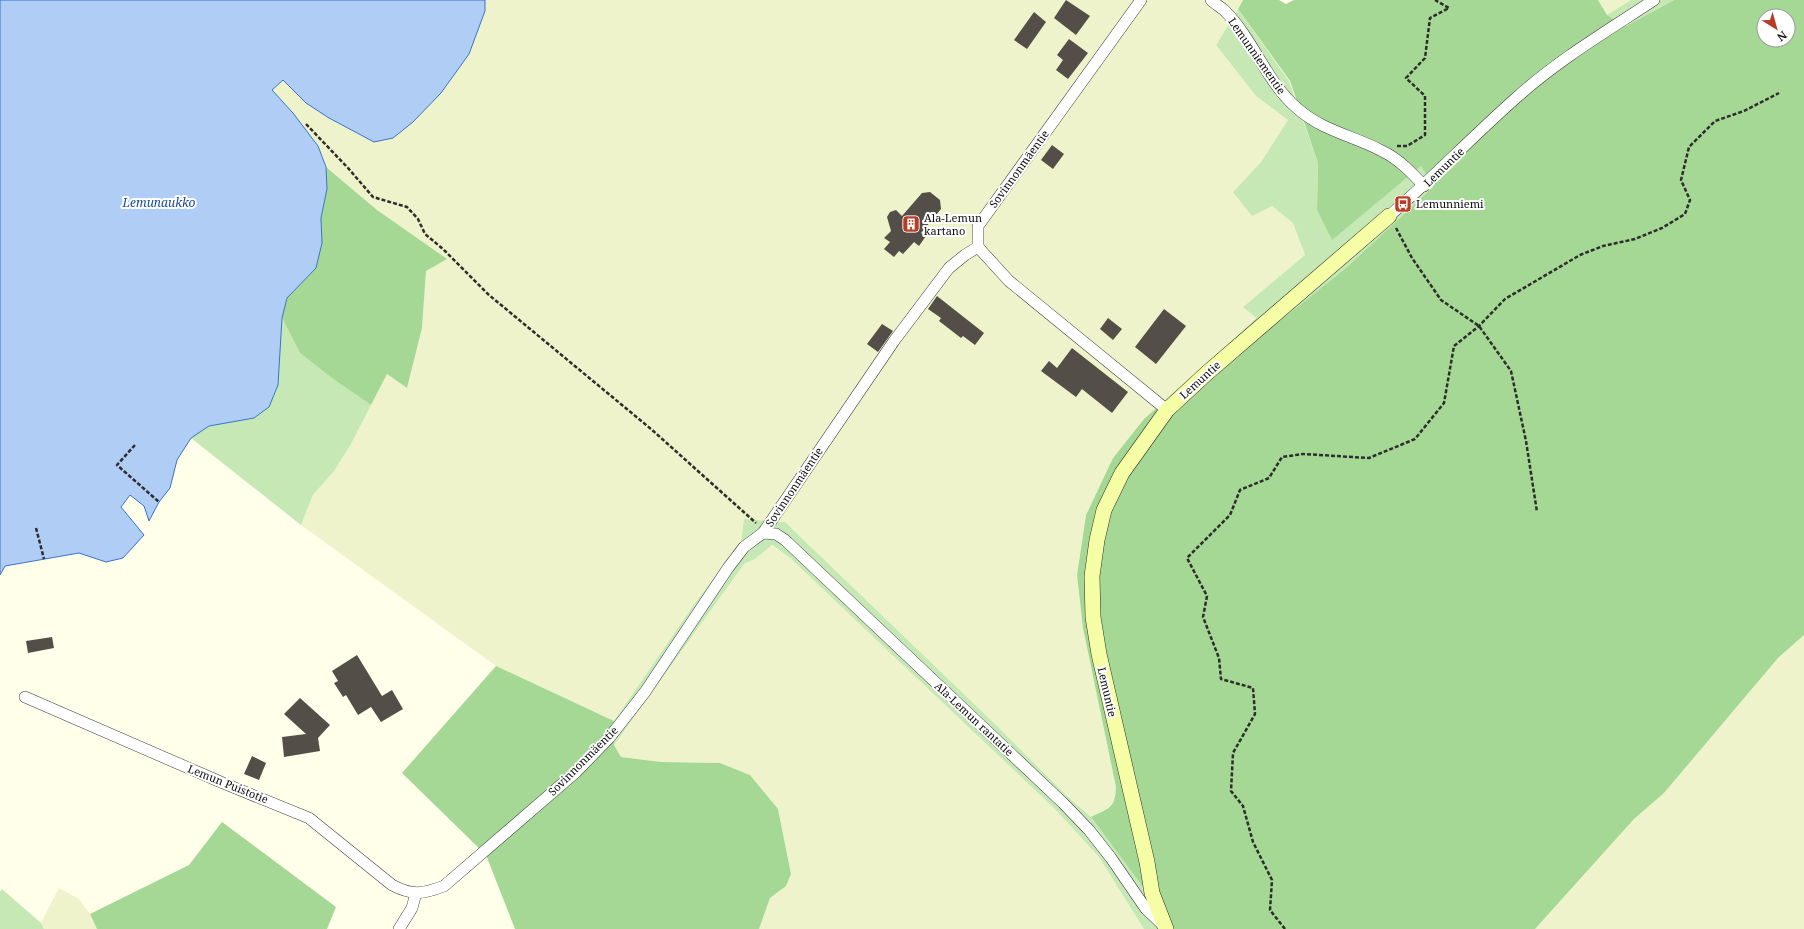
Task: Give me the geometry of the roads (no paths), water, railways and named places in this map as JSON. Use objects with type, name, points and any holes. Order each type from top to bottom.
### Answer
[{"type":"street","name":"Sovinnonmäentie","points":[[416,893],[429,892],[444,886],[570,777],[609,738],[645,692],[728,568],[744,547],[763,534],[894,341],[949,268],[978,247],[978,226],[1141,0]]},
{"type":"street","name":"Lemunniementie","points":[[1210,0],[1225,11],[1243,34],[1277,88],[1298,110],[1326,128],[1383,151],[1406,167],[1424,186]]},
{"type":"street","name":"Lemuntie","points":[[1166,928],[1152,893],[1145,855],[1099,654],[1093,617],[1092,576],[1096,540],[1104,510],[1122,473],[1167,410],[1207,373],[1424,186],[1516,98],[1557,64],[1654,0]]},
{"type":"street","points":[[978,247],[1009,281],[1167,410]]},
{"type":"street","name":"Ala-Lemun rantatie","points":[[763,534],[776,534],[785,540],[1063,803],[1093,836],[1146,909],[1166,928]]},
{"type":"street","name":"Lemun Puistotie","points":[[25,697],[223,783],[309,818],[392,885],[404,891],[416,893]]},
{"type":"street","points":[[399,929],[412,908],[416,893]]},
{"type":"water","name":"Lemunaukko","points":[[0,0],[485,0],[485,11],[469,54],[441,93],[413,122],[393,138],[374,142],[329,118],[306,103],[283,80],[272,90],[293,113],[318,146],[326,167],[327,189],[321,218],[322,243],[316,268],[287,298],[282,318],[278,385],[269,407],[254,418],[209,426],[191,438],[177,460],[170,488],[159,502],[149,521],[144,506],[130,495],[121,507],[144,535],[123,558],[106,562],[79,553],[5,566],[0,575]]},
{"type":"place","name":"Lemunniemi","points":[[1403,204]]},
{"type":"place","name":"Ala-Lemun kartano","points":[[911,224]]}]
